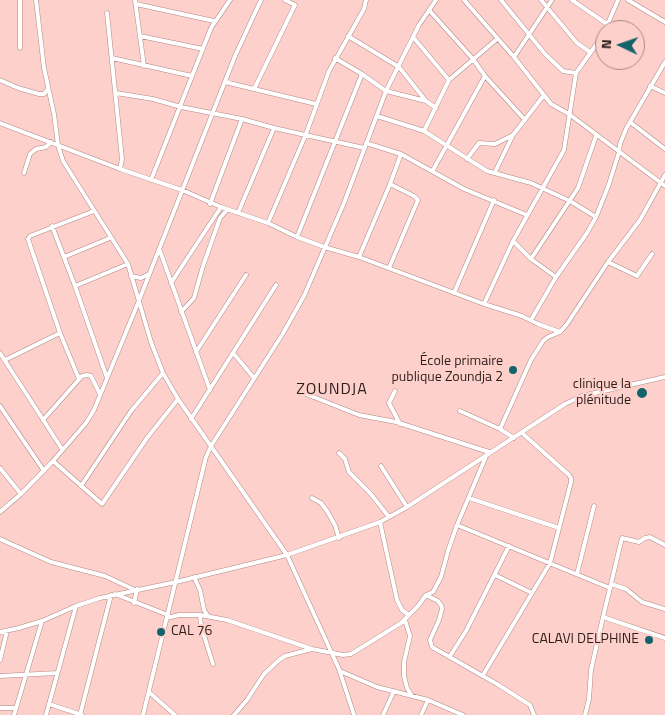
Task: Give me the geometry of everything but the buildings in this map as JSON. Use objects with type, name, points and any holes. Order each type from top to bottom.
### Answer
[{"type":"street","points":[[20,0],[20,48]]},
{"type":"street","points":[[36,0],[44,68],[54,114],[58,145],[68,171],[128,264],[150,342],[163,373],[191,419],[287,555],[340,671],[354,715]]},
{"type":"street","points":[[151,180],[214,21],[230,0]]},
{"type":"street","points":[[0,512],[44,471],[91,416],[138,303],[225,82],[261,0]]},
{"type":"street","points":[[254,89],[296,5],[285,0]]},
{"type":"street","points":[[268,223],[336,58],[364,9],[366,0]]},
{"type":"street","points":[[143,715],[202,469],[211,446],[282,335],[304,296],[344,203],[386,91],[413,37],[436,0]]},
{"type":"street","points":[[464,0],[514,57],[551,104],[568,114],[665,186]]},
{"type":"street","points":[[501,0],[545,54],[563,71],[576,73]]},
{"type":"street","points":[[541,0],[577,43],[590,52]]},
{"type":"street","points":[[514,57],[552,0]]},
{"type":"street","points":[[572,0],[602,20]]},
{"type":"street","points":[[610,20],[618,0]]},
{"type":"street","points":[[628,0],[665,22]]},
{"type":"street","points":[[144,66],[135,2],[214,21]]},
{"type":"street","points":[[429,10],[525,120]]},
{"type":"street","points":[[107,13],[122,159],[120,169]]},
{"type":"street","points":[[140,36],[203,49]]},
{"type":"street","points":[[348,36],[398,67],[426,101],[436,108]]},
{"type":"street","points":[[413,37],[449,80]]},
{"type":"street","points":[[424,131],[449,80],[497,39]]},
{"type":"street","points":[[484,304],[513,241],[564,150],[568,114],[576,73],[595,45]]},
{"type":"street","points":[[112,58],[192,76]]},
{"type":"street","points":[[336,58],[386,91],[426,101]]},
{"type":"street","points":[[531,320],[556,277],[596,217],[620,152],[620,144],[630,122],[665,62]]},
{"type":"street","points":[[298,237],[362,74]]},
{"type":"street","points":[[433,170],[485,76]]},
{"type":"street","points":[[0,80],[39,94],[44,94],[48,89]]},
{"type":"street","points":[[225,82],[316,104]]},
{"type":"street","points":[[650,86],[665,93]]},
{"type":"street","points":[[116,93],[153,99],[364,148]]},
{"type":"street","points":[[495,172],[512,135],[544,95]]},
{"type":"street","points":[[377,116],[424,131],[487,171],[531,182],[570,201],[596,217]]},
{"type":"street","points":[[210,204],[242,119]]},
{"type":"street","points":[[630,122],[665,149]]},
{"type":"street","points":[[0,123],[120,169],[182,190],[210,204],[268,223],[324,247],[359,257],[560,332]]},
{"type":"street","points":[[238,214],[274,128]]},
{"type":"street","points":[[466,159],[479,143],[496,144],[512,135]]},
{"type":"street","points":[[532,259],[578,188],[596,136]]},
{"type":"street","points":[[24,173],[30,154],[46,147],[51,142]]},
{"type":"street","points":[[366,143],[401,154],[433,170],[464,189],[527,215]]},
{"type":"street","points":[[359,257],[401,154]]},
{"type":"street","points":[[500,429],[531,360],[548,337],[560,332],[608,262],[640,220],[665,175]]},
{"type":"street","points":[[389,268],[418,200],[390,184]]},
{"type":"street","points":[[454,293],[494,200]]},
{"type":"street","points":[[171,283],[221,208]]},
{"type":"street","points":[[181,312],[194,298],[220,218],[227,210]]},
{"type":"street","points":[[79,379],[60,333],[28,241],[30,236],[52,226],[94,211]]},
{"type":"street","points":[[52,226],[107,378]]},
{"type":"street","points":[[64,257],[110,238]]},
{"type":"street","points":[[513,241],[532,259],[556,277]]},
{"type":"street","points":[[159,250],[161,265],[171,283],[210,390]]},
{"type":"street","points":[[608,262],[637,276],[652,254]]},
{"type":"street","points":[[75,286],[128,264]]},
{"type":"street","points":[[152,267],[161,265]]},
{"type":"street","points":[[131,276],[141,278],[150,273]]},
{"type":"street","points":[[196,352],[246,275]]},
{"type":"street","points":[[191,419],[276,285]]},
{"type":"street","points":[[5,360],[60,333]]},
{"type":"street","points":[[0,353],[62,449]]},
{"type":"street","points":[[234,354],[254,378]]},
{"type":"street","points":[[81,486],[130,411],[163,373]]},
{"type":"street","points":[[43,420],[79,379],[84,376],[91,376],[100,394]]},
{"type":"street","points":[[0,632],[7,632],[76,606],[113,595],[287,555],[339,538],[380,522],[407,507],[555,410],[582,396],[665,377]]},
{"type":"street","points":[[395,391],[389,403],[400,424]]},
{"type":"street","points":[[306,394],[359,415],[400,424],[489,453]]},
{"type":"street","points":[[53,461],[102,504],[147,438],[178,399]]},
{"type":"street","points":[[0,406],[44,471]]},
{"type":"street","points":[[460,412],[500,429],[514,438]]},
{"type":"street","points":[[483,675],[550,563],[571,478],[522,433]]},
{"type":"street","points":[[340,453],[345,459],[349,472],[370,493],[389,517]]},
{"type":"street","points":[[113,595],[167,616],[208,616],[227,620],[312,649],[343,656],[351,654],[405,620],[426,594],[433,592],[441,578],[457,525],[489,453]]},
{"type":"street","points":[[381,466],[407,507]]},
{"type":"street","points":[[0,468],[21,494]]},
{"type":"street","points":[[312,498],[321,503],[327,511],[335,525],[339,538]]},
{"type":"street","points":[[469,498],[559,528]]},
{"type":"street","points":[[577,574],[594,506]]},
{"type":"street","points":[[380,522],[397,600],[402,610],[409,615]]},
{"type":"street","points":[[457,525],[577,574],[611,586],[626,589],[642,602],[665,609]]},
{"type":"street","points":[[585,715],[591,670],[622,538],[639,542],[650,537],[665,545]]},
{"type":"street","points":[[0,539],[51,562],[105,576],[136,589]]},
{"type":"street","points":[[450,656],[466,631],[509,546]]},
{"type":"street","points":[[495,575],[532,593]]},
{"type":"street","points":[[194,577],[200,590],[204,610],[208,616]]},
{"type":"street","points":[[134,603],[136,589]]},
{"type":"street","points":[[426,594],[438,601],[442,609],[430,644],[530,705],[534,715]]},
{"type":"street","points":[[49,704],[81,715],[113,595]]},
{"type":"street","points":[[46,715],[76,606]]},
{"type":"street","points":[[200,615],[201,626],[213,664]]},
{"type":"street","points":[[603,617],[665,638]]},
{"type":"street","points":[[14,715],[42,620]]},
{"type":"street","points":[[405,620],[410,636],[404,662],[404,676],[407,688],[412,696]]},
{"type":"street","points":[[0,660],[7,632]]},
{"type":"street","points":[[234,715],[247,700],[264,674],[279,660],[285,656],[312,649]]},
{"type":"street","points":[[340,671],[360,680],[428,700],[463,715]]},
{"type":"street","points":[[0,676],[57,673]]},
{"type":"street","points":[[383,715],[394,691]]},
{"type":"street","points":[[149,692],[175,715]]},
{"type":"street","points":[[421,715],[428,700]]},
{"type":"street","points":[[0,708],[15,708]]},
{"type":"street","points":[[448,715],[450,709]]},
{"type":"place","name":"École primaire publique Zoundja 2","points":[[513,370]]},
{"type":"place","name":"clinique la plénitude","points":[[642,393]]},
{"type":"place","name":"CAL 76","points":[[161,632]]},
{"type":"place","name":"CALAVI DELPHINE","points":[[649,640]]},
{"type":"district","name":"ZOUNDJA","points":[[332,390]]}]
